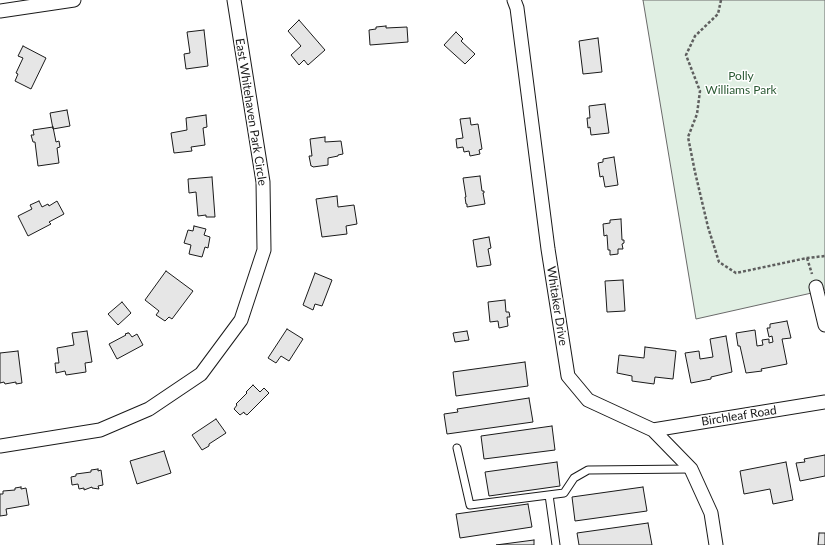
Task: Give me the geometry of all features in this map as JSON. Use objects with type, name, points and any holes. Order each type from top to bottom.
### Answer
[{"type":"street","points":[[0,11],[74,0]]},
{"type":"street","name":"East Whitehaven Park Circle","points":[[0,446],[100,430],[149,409],[201,374],[241,320],[264,250],[264,182],[234,0]]},
{"type":"street","name":"Whitaker Drive","points":[[514,0],[517,8],[548,250],[568,376],[588,400],[653,430],[691,469],[711,513],[716,545]]},
{"type":"street","points":[[816,287],[825,325]]},
{"type":"street","name":"Birchleaf Road","points":[[653,430],[825,402]]},
{"type":"lane","points":[[457,448],[470,505],[564,493],[574,478],[588,470],[691,469]]},
{"type":"lane","points":[[549,495],[556,545]]},
{"type":"path","points":[[721,0],[718,14],[695,36],[686,55],[700,92],[697,114],[688,137],[708,227],[718,262],[736,273],[807,258],[825,256]]},
{"type":"path","points":[[807,258],[816,287]]},
{"type":"green space","name":"Polly Williams Park","points":[[643,0],[825,0],[825,290],[696,319]]},
{"type":"building","points":[[299,20],[325,50],[308,65],[304,60],[299,65],[291,55],[301,46],[288,31]]},
{"type":"building","points":[[386,26],[386,28],[407,27],[408,42],[370,45],[369,30],[376,29],[376,27]]},
{"type":"building","points":[[204,30],[208,66],[186,69],[184,54],[190,53],[187,32]]},
{"type":"building","points":[[456,32],[463,39],[461,41],[475,54],[465,64],[444,45]]},
{"type":"building","points":[[598,38],[602,72],[583,74],[579,41]]},
{"type":"building","points":[[23,46],[46,58],[31,89],[15,81],[18,74],[16,73],[23,58],[18,56]]},
{"type":"building","points":[[605,104],[609,133],[591,135],[590,127],[588,128],[587,118],[590,118],[589,106]]},
{"type":"building","points":[[67,110],[70,126],[53,129],[50,113]]},
{"type":"building","points":[[206,115],[207,127],[203,128],[205,145],[191,147],[192,151],[174,153],[171,133],[187,130],[186,118]]},
{"type":"building","points":[[470,118],[471,125],[478,124],[482,149],[479,150],[480,154],[470,156],[469,151],[464,152],[463,147],[457,148],[456,139],[463,138],[460,119]]},
{"type":"building","points":[[53,127],[56,142],[59,141],[60,147],[57,148],[59,163],[38,166],[35,142],[33,142],[31,135],[34,135],[33,130]]},
{"type":"building","points":[[325,137],[325,142],[341,141],[343,154],[328,158],[328,165],[313,167],[311,166],[309,156],[312,156],[310,139]]},
{"type":"building","points":[[614,157],[618,185],[605,187],[603,176],[600,177],[598,163],[603,162],[603,159]]},
{"type":"building","points":[[480,176],[482,191],[484,191],[485,204],[467,207],[463,178]]},
{"type":"building","points":[[212,177],[215,217],[206,217],[206,215],[198,216],[196,192],[189,193],[188,179]]},
{"type":"building","points":[[337,196],[338,207],[354,205],[357,224],[346,226],[347,234],[322,237],[316,199]]},
{"type":"building","points":[[39,201],[42,207],[48,204],[49,206],[57,201],[64,214],[49,222],[51,224],[28,236],[18,216],[32,209],[30,205]]},
{"type":"building","points":[[621,219],[622,240],[624,240],[624,243],[622,244],[623,249],[618,249],[618,254],[610,255],[610,250],[608,250],[607,235],[604,236],[603,224],[610,223],[610,220]]},
{"type":"building","points":[[194,226],[206,229],[204,235],[210,237],[208,248],[205,247],[202,257],[189,254],[191,245],[184,243],[188,230],[193,231]]},
{"type":"building","points":[[489,237],[491,248],[488,249],[491,265],[477,267],[473,240]]},
{"type":"building","points":[[166,271],[193,291],[172,319],[169,317],[165,321],[156,315],[159,311],[145,300]]},
{"type":"building","points":[[315,273],[332,280],[322,306],[315,304],[313,310],[303,305]]},
{"type":"building","points":[[623,280],[625,311],[607,312],[605,281]]},
{"type":"building","points":[[505,300],[506,312],[509,312],[510,317],[507,317],[508,326],[499,328],[498,321],[490,322],[488,302]]},
{"type":"building","points":[[122,302],[131,313],[118,325],[108,314]]},
{"type":"building","points":[[787,321],[791,338],[782,339],[787,364],[761,369],[762,371],[746,373],[740,346],[738,346],[736,333],[755,330],[757,346],[763,345],[762,340],[769,339],[769,343],[773,342],[772,336],[769,337],[767,328],[770,328],[770,324]]},
{"type":"building","points":[[287,329],[303,339],[289,361],[281,356],[276,363],[268,358]]},
{"type":"building","points":[[87,331],[92,362],[85,363],[86,372],[66,375],[65,371],[56,373],[55,363],[59,363],[57,348],[74,345],[72,333]]},
{"type":"building","points":[[467,331],[469,340],[455,342],[453,333]]},
{"type":"building","points":[[129,333],[132,337],[137,334],[143,345],[117,359],[109,344]]},
{"type":"building","points":[[726,336],[732,372],[711,377],[711,379],[691,383],[685,353],[699,351],[700,359],[713,357],[710,339]]},
{"type":"building","points":[[645,347],[676,351],[673,379],[655,377],[654,384],[632,381],[632,376],[617,373],[619,355],[644,358]]},
{"type":"building","points":[[18,351],[22,383],[0,383],[0,353]]},
{"type":"building","points":[[525,362],[528,386],[456,396],[453,372]]},
{"type":"building","points":[[253,385],[260,392],[264,388],[269,393],[247,415],[244,412],[240,415],[234,409],[237,405],[236,404]]},
{"type":"building","points":[[529,398],[533,422],[447,434],[444,414],[458,412],[457,409]]},
{"type":"building","points":[[216,419],[226,433],[202,450],[192,435]]},
{"type":"building","points":[[552,426],[555,450],[484,459],[481,436]]},
{"type":"building","points":[[164,451],[171,473],[137,484],[130,461]]},
{"type":"building","points":[[825,455],[825,476],[800,481],[796,463],[805,462],[804,459]]},
{"type":"building","points":[[557,462],[560,486],[489,496],[485,472]]},
{"type":"building","points":[[786,462],[793,500],[773,504],[770,489],[744,494],[740,471]]},
{"type":"building","points":[[98,469],[98,471],[101,470],[103,485],[98,486],[99,489],[92,487],[84,490],[84,488],[79,489],[78,484],[72,485],[71,477],[76,476],[76,474],[91,472],[91,470]]},
{"type":"building","points":[[21,487],[21,489],[26,488],[29,505],[6,509],[7,515],[0,516],[0,494],[3,494],[3,491],[15,490],[15,488]]},
{"type":"building","points":[[643,487],[647,511],[575,521],[572,497]]},
{"type":"building","points":[[528,504],[532,527],[460,538],[456,514]]},
{"type":"building","points":[[648,523],[652,545],[579,545],[577,533]]},
{"type":"building","points":[[819,533],[825,533],[825,545],[818,545]]},
{"type":"building","points":[[534,540],[534,545],[496,545]]}]
